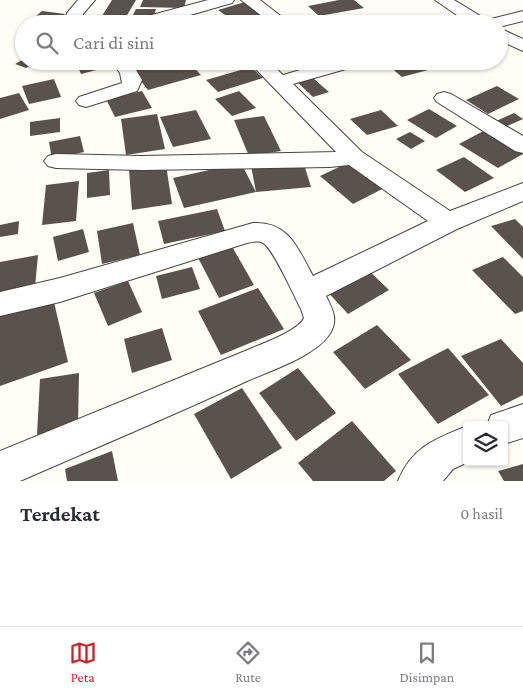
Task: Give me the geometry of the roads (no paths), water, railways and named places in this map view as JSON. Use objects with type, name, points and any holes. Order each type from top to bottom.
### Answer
[{"type":"street","points":[[75,15],[87,0]]},
{"type":"street","points":[[179,15],[206,9],[226,0]]},
{"type":"street","points":[[249,0],[270,15]]},
{"type":"street","points":[[443,0],[467,15]]},
{"type":"street","points":[[508,20],[523,16]]},
{"type":"street","points":[[508,38],[523,46]]},
{"type":"street","points":[[86,101],[130,87],[132,75],[128,70]]},
{"type":"street","points":[[266,70],[354,157],[448,222]]},
{"type":"street","points":[[279,82],[318,70]]},
{"type":"street","points":[[444,98],[523,146]]},
{"type":"street","points":[[56,161],[142,163],[330,160],[354,157]]},
{"type":"street","points":[[307,292],[392,252],[448,222],[523,192]]},
{"type":"street","points":[[0,304],[60,290],[246,233],[264,232],[275,237],[319,315],[319,324],[312,335],[144,410],[0,470]]},
{"type":"street","points":[[508,426],[523,421]]},
{"type":"street","points":[[417,481],[440,456],[463,446]]}]
